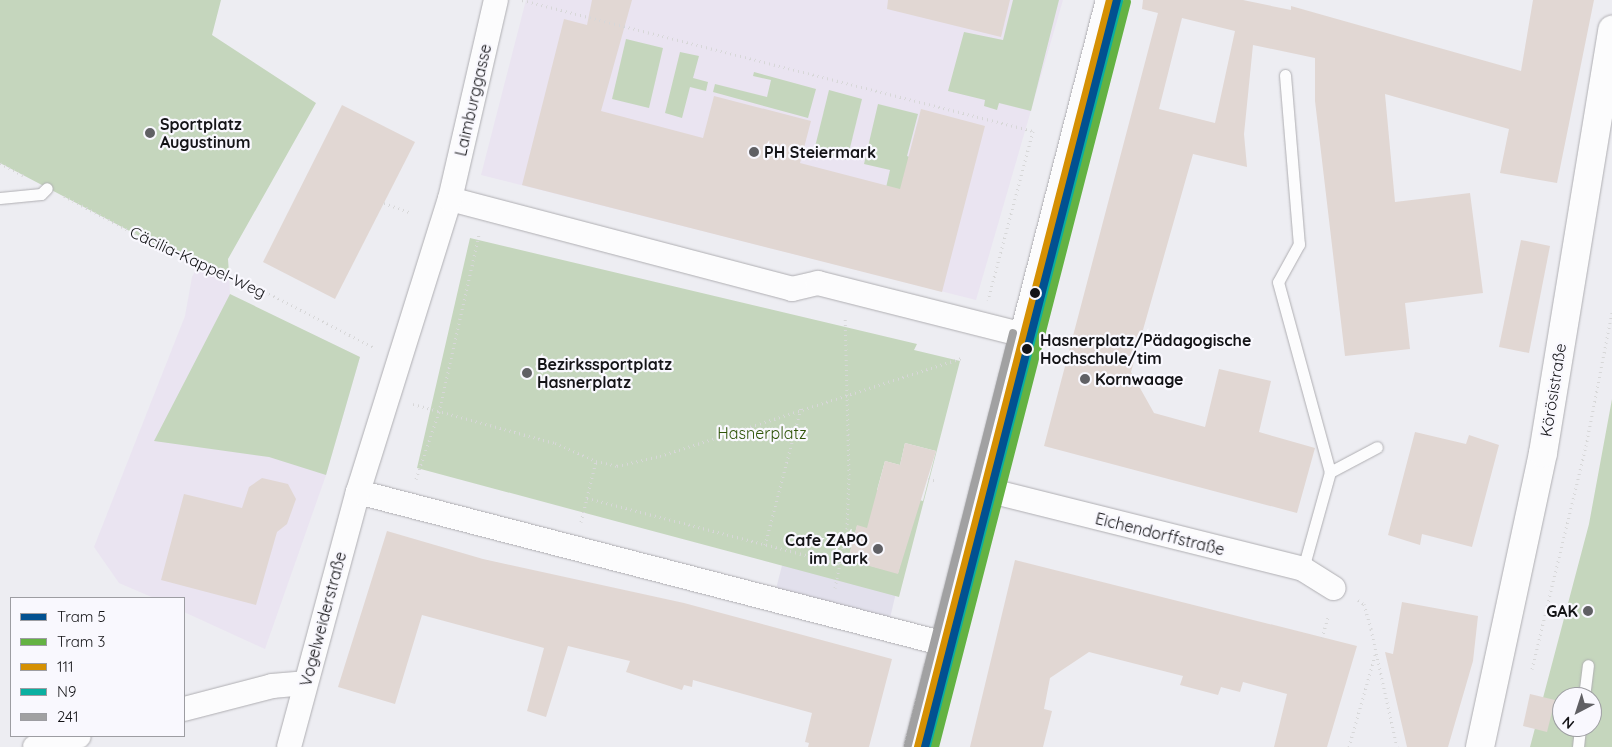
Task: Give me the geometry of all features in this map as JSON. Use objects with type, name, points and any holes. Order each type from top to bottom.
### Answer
[{"type":"main road","points":[[918,747],[1110,0]]},
{"type":"main road","name":"Körösistraße","points":[[1480,747],[1543,453],[1612,30]]},
{"type":"street","name":"Laimburggasse","points":[[450,200],[496,0]]},
{"type":"street","points":[[945,644],[358,492],[398,360],[450,200],[792,288],[818,284],[1023,335]]},
{"type":"street","name":"Eichendorffstraße","points":[[983,489],[1303,569],[1334,588]]},
{"type":"street","name":"Vogelweiderstraße","points":[[289,747],[358,492]]},
{"type":"street","points":[[185,709],[272,686],[305,683]]},
{"type":"street","points":[[35,747],[75,737]]},
{"type":"lane","points":[[1285,75],[1299,244],[1278,282],[1330,472],[1303,569]]},
{"type":"lane","points":[[0,198],[41,194],[47,188]]},
{"type":"lane","points":[[1330,472],[1377,447]]},
{"type":"lane","points":[[1585,687],[1588,665]]},
{"type":"path","points":[[522,0],[1033,131],[990,298],[981,304]]},
{"type":"path","name":"Cäcilia-Kappel-Weg","points":[[0,163],[162,248],[228,273],[398,360]]},
{"type":"path","points":[[384,203],[410,213]]},
{"type":"path","points":[[415,480],[439,412],[480,231]]},
{"type":"path","points":[[829,614],[848,520],[845,310]]},
{"type":"path","points":[[1532,669],[1586,446],[1612,312]]},
{"type":"path","points":[[413,404],[555,443],[596,461],[617,466],[660,456],[846,393],[962,358]]},
{"type":"path","points":[[765,545],[801,408]]},
{"type":"path","points":[[574,548],[596,461]]},
{"type":"path","points":[[928,479],[937,481]]},
{"type":"path","points":[[587,498],[840,564]]},
{"type":"path","points":[[1334,588],[1364,604],[1397,747]]},
{"type":"path","points":[[1322,638],[1328,617]]},
{"type":"path","points":[[1349,747],[1375,652]]},
{"type":"shaded area","name":"PH Steiermark","points":[[526,0],[1063,0],[976,300],[481,175]]},
{"type":"shaded area","points":[[201,260],[229,273],[230,295],[360,357],[326,475],[265,649],[185,612],[185,597],[152,597],[119,583],[94,547],[185,316],[192,277]]},
{"type":"shaded area","points":[[786,550],[899,580],[890,618],[776,589]]},
{"type":"green space","name":"Sportplatz Augustinum","points":[[0,0],[221,0],[212,35],[316,103],[228,259],[229,273],[162,248],[0,163]]},
{"type":"green space","points":[[1013,0],[1059,0],[1031,111],[999,103],[997,110],[984,106],[985,100],[948,91],[964,32],[1003,40]]},
{"type":"green space","points":[[626,39],[663,48],[649,108],[612,99]]},
{"type":"green space","points":[[680,52],[699,56],[693,78],[708,82],[706,91],[690,87],[682,118],[665,113]]},
{"type":"green space","points":[[754,72],[816,89],[808,118],[713,92],[715,84],[767,97],[771,80],[753,76]]},
{"type":"green space","points":[[829,90],[862,99],[847,160],[814,151]]},
{"type":"green space","points":[[878,104],[918,114],[907,156],[912,158],[897,218],[880,214],[890,170],[864,164]]},
{"type":"green space","name":"Hasnerplatz","points":[[470,238],[917,344],[914,350],[960,361],[899,597],[417,468]],"holes":[[[905,443],[936,451],[923,501],[877,490],[885,461],[900,465]],[[857,526],[907,539],[898,573],[848,560]]]},
{"type":"green space","points":[[230,294],[360,357],[326,475],[269,457],[154,441]]},
{"type":"green space","name":"GAK","points":[[1612,399],[1612,747],[1530,747],[1589,524]]},
{"type":"building","points":[[592,0],[632,0],[601,111],[703,138],[714,96],[811,121],[800,163],[900,189],[921,109],[985,126],[942,292],[522,185],[564,19],[587,25]]},
{"type":"building","points":[[888,0],[1010,0],[1001,37],[887,9]]},
{"type":"building","points":[[1143,0],[1243,0],[1291,10],[1291,6],[1521,71],[1533,0],[1594,0],[1557,183],[1500,173],[1509,129],[1385,94],[1395,202],[1470,193],[1483,293],[1405,303],[1410,349],[1345,356],[1315,101],[1315,58],[1253,45],[1244,134],[1247,167],[1193,154],[1131,372],[1154,413],[1205,427],[1219,369],[1271,381],[1259,432],[1315,448],[1297,513],[1044,446],[1158,13],[1142,9]],"holes":[[[1182,18],[1235,31],[1215,123],[1159,109]]]},
{"type":"building","points":[[342,105],[415,142],[335,299],[263,262]]},
{"type":"building","points":[[1521,240],[1550,246],[1529,353],[1499,347]]},
{"type":"building","points":[[1415,432],[1466,444],[1469,435],[1499,445],[1472,547],[1422,534],[1420,545],[1388,535]]},
{"type":"building","points":[[905,443],[936,451],[898,574],[848,560],[857,525],[867,528],[885,461],[900,465]]},
{"type":"building","points":[[262,478],[288,484],[296,499],[287,524],[277,532],[256,605],[161,580],[184,494],[242,508],[249,487]]},
{"type":"building","points":[[387,531],[483,559],[684,603],[892,659],[869,747],[808,747],[809,743],[805,742],[812,713],[693,680],[692,687],[684,685],[682,690],[626,672],[630,661],[568,646],[546,717],[527,711],[544,648],[422,615],[395,704],[338,687]]},
{"type":"building","points":[[1015,560],[1357,646],[1327,747],[1274,747],[1287,694],[1243,682],[1240,692],[1221,687],[1218,695],[1180,685],[1183,676],[1089,652],[1050,678],[1044,709],[1052,711],[1043,747],[970,747]]},
{"type":"building","points":[[1402,602],[1478,616],[1473,661],[1448,747],[1407,747],[1385,652],[1393,654]]},
{"type":"building","points":[[1530,694],[1552,699],[1552,712],[1547,732],[1523,726]]},
{"type":"tram line","name":"5","points":[[925,747],[1117,0]]},
{"type":"tram line","name":"3","points":[[935,747],[1127,2]]},
{"type":"transit line","name":"111","points":[[918,747],[1110,0]]},
{"type":"transit line","name":"N9","points":[[928,747],[1120,2]]},
{"type":"transit line","name":"241","points":[[908,745],[1013,333]]},
{"type":"place","name":"Sportplatz Augustinum","points":[[150,133]]},
{"type":"place","name":"PH Steiermark","points":[[754,152]]},
{"type":"place","name":"Hasnerplatz/Pädagogische Hochschule/tim","points":[[1027,349]]},
{"type":"place","name":"Bezirkssportplatz Hasnerplatz","points":[[527,373]]},
{"type":"place","name":"Kornwaage","points":[[1085,379]]},
{"type":"place","name":"Cafe ZAPO im Park","points":[[878,549]]},
{"type":"place","name":"GAK","points":[[1588,611]]}]
